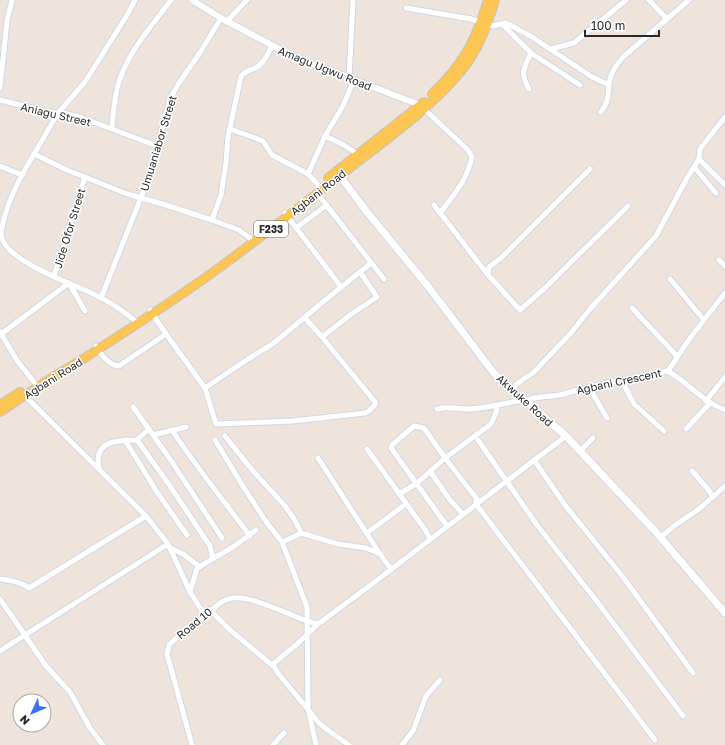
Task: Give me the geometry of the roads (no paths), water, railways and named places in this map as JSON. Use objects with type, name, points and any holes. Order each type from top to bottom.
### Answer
[{"type":"main road","name":"Agbani Road","points":[[0,404],[23,393],[97,347],[223,265],[454,80],[470,60],[482,39],[488,0]]},
{"type":"main road","name":"Agbani Road","points":[[484,24],[495,0]]},
{"type":"main road","name":"Agbani Road","points":[[339,173],[358,154],[422,106]]},
{"type":"main road","name":"Akwuke Road","points":[[339,173],[367,212],[427,285],[493,372],[510,390],[525,400],[566,436],[630,504],[725,613]]},
{"type":"main road","name":"Agbani Road","points":[[151,312],[286,215]]},
{"type":"main road","name":"Agbani Road","points":[[0,412],[34,382],[97,347]]},
{"type":"street","points":[[0,88],[7,21],[12,0]]},
{"type":"street","points":[[135,0],[85,82],[58,113],[34,154],[10,200],[2,223],[1,233],[2,239],[9,248],[26,262],[101,298],[127,314],[136,322]]},
{"type":"street","points":[[112,128],[117,88],[125,69],[140,41],[171,0]]},
{"type":"street","name":"Amagu Ugwu Road","points":[[192,0],[223,20],[292,56],[422,106]]},
{"type":"street","name":"Umuaniabor Street","points":[[101,298],[150,175],[166,110],[174,91],[223,20],[246,0]]},
{"type":"street","points":[[308,174],[325,136],[343,106],[352,79],[354,0]]},
{"type":"street","points":[[551,49],[574,43],[626,0]]},
{"type":"street","points":[[649,0],[667,19]]},
{"type":"street","points":[[601,112],[607,102],[610,77],[615,66],[689,0]]},
{"type":"street","points":[[406,8],[471,19],[495,26],[502,24],[514,26],[592,77],[609,84]]},
{"type":"street","points":[[502,24],[531,53],[580,85]]},
{"type":"street","points":[[212,220],[221,194],[230,129],[241,76],[245,72],[260,64],[267,56],[272,46]]},
{"type":"street","points":[[529,89],[522,73],[531,53]]},
{"type":"street","name":"Aniagu Street","points":[[0,100],[50,112],[80,117],[157,146]]},
{"type":"street","points":[[422,106],[468,150],[472,157],[469,171],[462,184],[440,213]]},
{"type":"street","points":[[510,390],[533,373],[570,334],[590,309],[646,248],[660,230],[699,159],[700,149],[704,142],[716,130],[725,117]]},
{"type":"street","points":[[230,129],[263,141],[272,155],[308,174],[326,205],[384,279]]},
{"type":"street","points":[[325,136],[358,154]]},
{"type":"street","points":[[34,154],[85,177]]},
{"type":"street","points":[[699,159],[725,185]]},
{"type":"street","points":[[0,166],[22,175]]},
{"type":"street","points":[[694,167],[716,193]]},
{"type":"street","points":[[488,275],[489,267],[501,258],[590,169]]},
{"type":"street","name":"Jide Ofor Street","points":[[54,276],[85,177],[127,194],[212,220],[238,230],[251,239]]},
{"type":"street","points":[[296,228],[326,205]]},
{"type":"street","points":[[434,205],[488,275],[520,310],[545,288],[628,206]]},
{"type":"street","points":[[286,215],[341,287]]},
{"type":"street","points":[[719,260],[725,266]]},
{"type":"street","points":[[205,388],[274,343],[371,263]]},
{"type":"street","points":[[322,337],[377,296],[360,272]]},
{"type":"street","points":[[670,279],[704,320]]},
{"type":"street","points":[[69,283],[85,311]]},
{"type":"street","points":[[34,382],[18,362],[0,334],[69,283]]},
{"type":"street","points":[[668,371],[677,356],[725,293]]},
{"type":"street","points":[[632,308],[677,356]]},
{"type":"street","points":[[151,312],[205,388],[214,422],[218,425],[293,421],[365,413],[370,411],[375,405],[375,402],[305,318]]},
{"type":"street","points":[[97,347],[112,365],[119,366],[166,334]]},
{"type":"street","name":"Agbani Crescent","points":[[437,409],[454,407],[468,409],[560,395],[589,387],[668,371],[682,380],[708,402],[725,410]]},
{"type":"street","points":[[686,429],[708,402],[725,377]]},
{"type":"street","points":[[622,381],[634,404],[664,431]]},
{"type":"street","points":[[589,387],[607,418]]},
{"type":"street","points":[[23,393],[146,516],[169,546],[190,592],[200,608],[208,612],[274,666],[320,724],[349,745]]},
{"type":"street","points":[[399,494],[416,484],[445,458],[491,424],[497,410],[495,405]]},
{"type":"street","points":[[133,407],[170,459],[222,538]]},
{"type":"street","points":[[447,526],[391,448],[392,445],[414,426],[424,428],[477,499],[476,504],[655,740]]},
{"type":"street","points":[[153,435],[186,428]]},
{"type":"street","points":[[100,469],[98,460],[100,452],[105,445],[113,441],[137,440],[149,430]]},
{"type":"street","points":[[172,430],[190,458],[221,496],[250,536]]},
{"type":"street","points":[[225,436],[282,501],[297,523],[301,533]]},
{"type":"street","points":[[274,666],[273,664],[275,662],[318,624],[566,436]]},
{"type":"street","points":[[580,451],[593,438]]},
{"type":"street","points":[[125,440],[157,492],[187,535]]},
{"type":"street","points":[[137,440],[210,546],[213,559]]},
{"type":"street","points":[[215,440],[244,488],[267,523],[282,542],[307,607],[308,708],[316,745]]},
{"type":"street","points":[[478,440],[537,525],[683,716]]},
{"type":"street","points":[[367,449],[431,538]]},
{"type":"street","points":[[318,458],[391,569]]},
{"type":"street","points":[[534,460],[565,505],[623,577],[693,673]]},
{"type":"street","points":[[430,471],[450,500],[463,514]]},
{"type":"street","points":[[692,471],[713,497]]},
{"type":"street","points":[[660,538],[725,486]]},
{"type":"street","points":[[367,533],[406,504]]},
{"type":"street","points":[[0,579],[18,583],[29,588],[146,516]]},
{"type":"street","points":[[190,592],[196,570],[250,536],[256,530]]},
{"type":"street","points":[[282,542],[301,533],[338,544],[366,548],[380,554]]},
{"type":"street","points":[[169,546],[200,567]]},
{"type":"street","points":[[0,651],[169,546]]},
{"type":"street","name":"Road 10","points":[[192,745],[168,658],[168,650],[173,641],[224,600],[234,598],[241,598],[258,603],[318,624]]},
{"type":"street","points":[[0,599],[46,666],[70,692],[90,728],[103,745]]},
{"type":"street","points":[[402,745],[413,731],[426,696],[440,680]]},
{"type":"street","points":[[273,745],[284,733]]}]
